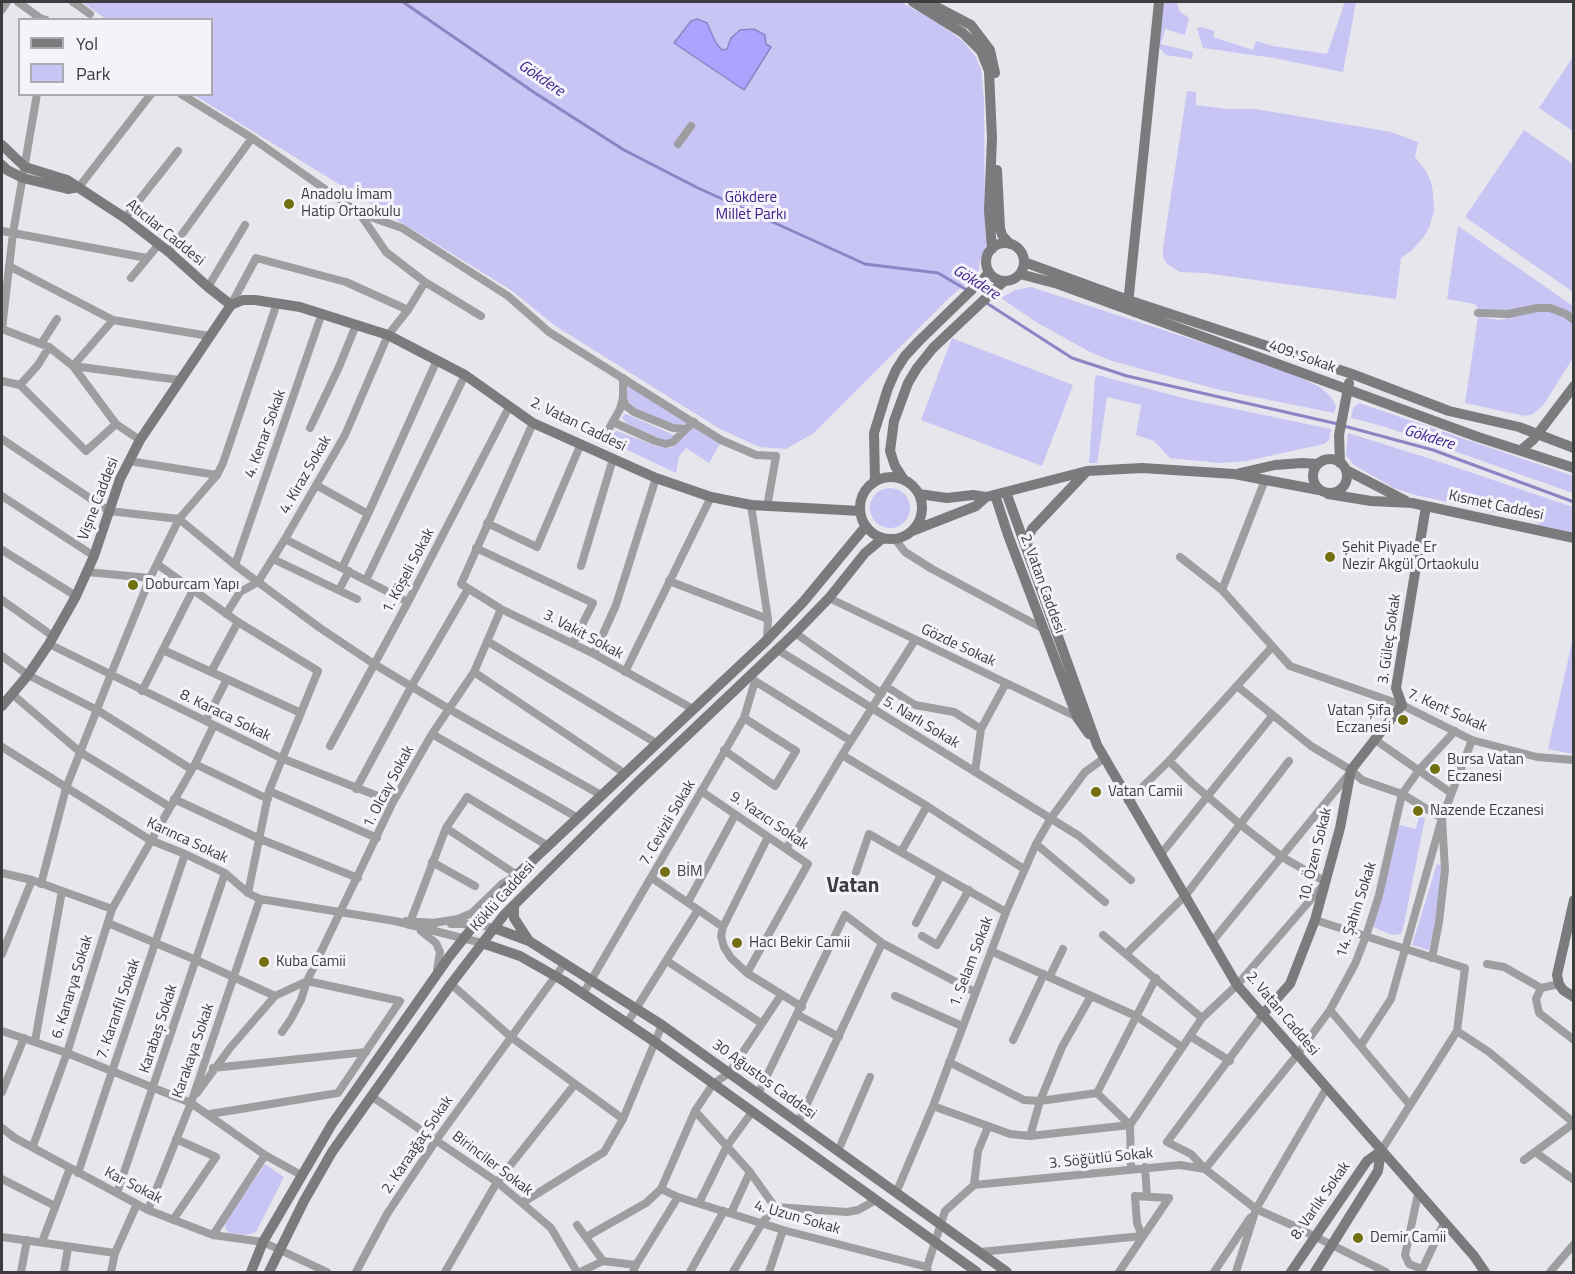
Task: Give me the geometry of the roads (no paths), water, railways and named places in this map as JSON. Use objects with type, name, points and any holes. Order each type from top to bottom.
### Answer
[{"type":"main road","points":[[875,481],[874,434],[892,379],[905,356],[987,274],[987,260],[992,249],[989,211],[992,138],[989,71],[981,51],[963,33],[913,2]]},
{"type":"main road","points":[[904,480],[895,466],[890,451],[891,436],[908,383],[933,348],[1001,283],[1016,278],[1024,262],[1020,251],[1002,235],[998,209],[997,106],[990,50],[971,25],[927,2]]},
{"type":"main road","points":[[1128,305],[1159,2]]},
{"type":"main road","name":"Atıcılar Caddesi","points":[[2,145],[24,173]]},
{"type":"main road","name":"Atıcılar Caddesi","points":[[3,168],[68,180],[159,244],[231,305]]},
{"type":"main road","points":[[992,249],[1003,244],[1010,244]]},
{"type":"main road","name":"409. Sokak","points":[[1024,262],[1325,381],[1346,394],[1574,468]]},
{"type":"main road","points":[[987,274],[1001,283]]},
{"type":"main road","name":"409. Sokak","points":[[1020,274],[1352,374],[1449,411],[1519,427],[1574,448]]},
{"type":"main road","name":"2. Vatan Caddesi","points":[[231,305],[243,300],[277,303],[322,313],[388,335],[465,375],[533,423],[580,446],[656,478],[711,497],[767,507],[860,511]]},
{"type":"main road","name":"Vişne Caddesi","points":[[2,706],[28,675],[76,596],[94,556],[129,461],[140,440],[231,305]]},
{"type":"main road","points":[[1323,492],[1338,492],[1345,485],[1338,435],[1352,374]]},
{"type":"main road","points":[[1521,450],[1538,434],[1574,386]]},
{"type":"main road","points":[[1323,492],[1313,480],[1313,474],[1338,435]]},
{"type":"main road","points":[[1234,474],[1275,465],[1321,462],[1332,459],[1412,503]]},
{"type":"main road","points":[[912,531],[921,513],[922,503],[919,494],[913,486],[895,477],[885,477],[875,481],[862,496],[860,511],[866,526],[873,534],[882,538],[895,539],[976,506],[996,495],[1087,471],[1142,468],[1234,474],[1371,501],[1412,503]]},
{"type":"main road","points":[[1027,551],[1028,538],[1032,529],[1087,471]]},
{"type":"main road","points":[[919,494],[947,498],[996,495]]},
{"type":"main road","name":"2. Vatan Caddesi","points":[[996,495],[1027,551],[1103,759],[1237,985],[1474,1256],[1485,1272]]},
{"type":"main road","name":"2. Vatan Caddesi","points":[[996,495],[1042,628],[1077,717],[1097,745]]},
{"type":"main road","name":"Kısmet Caddesi","points":[[1412,503],[1574,538]]},
{"type":"main road","name":"3. Güleç Sokak","points":[[1402,705],[1396,688],[1426,506]]},
{"type":"main road","name":"Köklü Caddesi","points":[[251,1272],[263,1242],[332,1124],[475,924],[517,874],[767,640],[804,601],[866,526]]},
{"type":"main road","name":"Köklü Caddesi","points":[[268,1272],[332,1152],[451,984],[494,928],[514,905],[638,782],[752,679],[829,598],[865,553],[882,538]]},
{"type":"main road","name":"10. Özen Sokak","points":[[1262,1015],[1290,984],[1315,920],[1340,828],[1352,770],[1402,705]]},
{"type":"main road","points":[[1574,900],[1557,975],[1559,984],[1574,997]]},
{"type":"main road","points":[[514,905],[514,918],[529,941]]},
{"type":"main road","name":"30 Ağustos Caddesi","points":[[494,928],[529,941],[662,1025],[1007,1272]]},
{"type":"main road","points":[[482,943],[520,956],[556,976],[627,1023],[977,1272]]},
{"type":"main road","points":[[468,961],[486,953],[520,956]]},
{"type":"main road","name":"8. Varlık Sokak","points":[[1291,1272],[1367,1161],[1381,1151]]},
{"type":"main road","name":"8. Varlık Sokak","points":[[1315,1272],[1378,1171],[1381,1151]]},
{"type":"street","points":[[2,10],[7,2]]},
{"type":"street","points":[[18,2],[41,18]]},
{"type":"street","points":[[73,2],[90,14]]},
{"type":"street","points":[[37,96],[5,281],[2,329],[45,345],[73,366],[116,424],[140,440]]},
{"type":"street","points":[[79,187],[149,96]]},
{"type":"street","points":[[184,96],[252,138],[359,213],[402,228],[508,296],[549,332],[721,440],[756,455],[776,456],[767,507]]},
{"type":"street","points":[[678,144],[691,126]]},
{"type":"street","points":[[169,252],[252,138]]},
{"type":"street","points":[[125,218],[178,151]]},
{"type":"street","points":[[359,213],[386,252],[425,282],[481,316]]},
{"type":"street","points":[[208,287],[245,225]]},
{"type":"street","points":[[2,231],[147,258]]},
{"type":"street","points":[[132,278],[159,244]]},
{"type":"street","points":[[231,305],[256,258],[346,282],[408,310]]},
{"type":"street","points":[[9,266],[113,320],[209,336]]},
{"type":"street","name":"4. Kiraz Sokak","points":[[226,614],[240,592],[258,582],[285,539],[345,435],[388,335],[408,310],[425,282]]},
{"type":"street","points":[[40,884],[66,788],[111,674],[150,579],[179,519],[217,475],[223,463],[277,303]]},
{"type":"street","points":[[1478,313],[1508,314],[1537,308],[1550,308],[1574,320]]},
{"type":"street","name":"4. Kenar Sokak","points":[[235,565],[322,313]]},
{"type":"street","points":[[20,385],[38,365],[57,319]]},
{"type":"street","points":[[73,366],[113,320]]},
{"type":"street","points":[[310,428],[356,326]]},
{"type":"street","points":[[339,590],[368,514],[437,360]]},
{"type":"street","points":[[73,366],[179,380]]},
{"type":"street","points":[[366,580],[465,375]]},
{"type":"street","points":[[623,378],[623,398],[626,406],[633,412],[673,428],[686,429]]},
{"type":"street","points":[[2,381],[20,385],[86,452],[116,424]]},
{"type":"street","points":[[606,434],[623,398]]},
{"type":"street","name":"1. Köşeli Sokak","points":[[330,746],[509,407]]},
{"type":"street","points":[[613,422],[666,444],[673,442],[694,422]]},
{"type":"street","points":[[356,789],[464,587],[476,548],[533,423]]},
{"type":"street","points":[[2,439],[109,512],[179,519],[235,565],[320,628],[374,664],[602,795]]},
{"type":"street","points":[[487,523],[537,546],[580,446]]},
{"type":"street","points":[[581,566],[613,459]]},
{"type":"street","points":[[129,461],[217,475]]},
{"type":"street","points":[[594,654],[616,606],[656,478]]},
{"type":"street","points":[[1222,590],[1264,480]]},
{"type":"street","points":[[316,485],[368,514]]},
{"type":"street","points":[[2,496],[94,556]]},
{"type":"street","points":[[625,672],[711,497]]},
{"type":"street","points":[[751,505],[768,619],[767,640]]},
{"type":"street","points":[[285,539],[408,602]]},
{"type":"street","points":[[895,539],[905,552],[923,563],[1042,628]]},
{"type":"street","points":[[476,548],[593,603],[573,643]]},
{"type":"street","points":[[2,550],[76,596]]},
{"type":"street","points":[[273,558],[357,599]]},
{"type":"street","name":"7. Kent Sokak","points":[[1180,558],[1222,590],[1290,666],[1402,705],[1472,740],[1537,757],[1574,760]]},
{"type":"street","points":[[157,564],[238,622],[318,671],[268,795],[248,893]]},
{"type":"street","points":[[87,573],[150,579]]},
{"type":"street","points":[[669,581],[768,619]]},
{"type":"street","name":"3. Vakit Sokak","points":[[464,587],[501,609],[573,643],[693,709]]},
{"type":"street","points":[[142,691],[193,590]]},
{"type":"street","name":"Gözde Sokak","points":[[829,598],[1077,717]]},
{"type":"street","name":"8. Karaca Sokak","points":[[2,600],[51,640],[142,691],[281,758],[393,802]]},
{"type":"street","name":"1. Olcay Sokak","points":[[282,1032],[301,1000],[307,981],[393,802],[432,734],[474,672],[501,609]]},
{"type":"street","points":[[211,672],[238,622]]},
{"type":"street","points":[[795,633],[884,690],[915,705],[954,712],[981,729]]},
{"type":"street","points":[[786,849],[915,640]]},
{"type":"street","points":[[488,641],[656,743]]},
{"type":"street","points":[[1128,801],[1169,760],[1272,647]]},
{"type":"street","points":[[163,650],[301,713]]},
{"type":"street","name":"5. Narlı Sokak","points":[[778,650],[1079,836],[1131,880]]},
{"type":"street","points":[[2,656],[28,675],[97,710],[193,766],[377,838]]},
{"type":"street","points":[[474,672],[624,773]]},
{"type":"street","name":"6. Kanarya Sokak","points":[[33,1146],[67,1053],[112,909],[193,766],[227,679]]},
{"type":"street","points":[[752,679],[851,741]]},
{"type":"street","name":"7. Cevizli Sokak","points":[[583,994],[744,718],[752,679]]},
{"type":"street","points":[[975,772],[981,729],[1006,683]]},
{"type":"street","points":[[1237,686],[1311,746],[1352,770],[1362,780],[1402,794],[1442,818]]},
{"type":"street","points":[[12,694],[81,752],[172,803],[358,879]]},
{"type":"street","points":[[1161,854],[1273,715]]},
{"type":"street","points":[[724,750],[775,786],[796,751],[744,718]]},
{"type":"street","points":[[1402,794],[1419,770],[1455,731]]},
{"type":"street","points":[[432,734],[578,818]]},
{"type":"street","points":[[1374,739],[1451,793]]},
{"type":"street","points":[[1361,1046],[1390,999],[1406,950],[1442,818],[1472,740]]},
{"type":"street","name":"Karınca Sokak","points":[[2,747],[150,840],[225,873],[248,893],[260,899],[409,923]]},
{"type":"street","points":[[842,755],[927,806],[1024,869]]},
{"type":"street","name":"1. Selam Sokak","points":[[896,1193],[933,1106],[1024,869],[1051,818],[1085,772],[1103,759]]},
{"type":"street","points":[[1131,1169],[1130,1125],[1182,1047],[1202,1018],[1237,985],[1326,882],[1282,857],[1207,796],[1169,760]]},
{"type":"street","points":[[1126,954],[1185,896],[1289,761]]},
{"type":"street","points":[[1211,943],[1352,770]]},
{"type":"street","name":"9. Yazıcı Sokak","points":[[701,791],[808,864],[747,973]]},
{"type":"street","name":"14. Şahin Sokak","points":[[1205,1169],[1297,1055],[1329,1010],[1354,964],[1379,895],[1402,794]]},
{"type":"street","points":[[409,923],[446,828],[467,797],[548,846]]},
{"type":"street","points":[[901,852],[927,806]]},
{"type":"street","points":[[688,902],[735,815]]},
{"type":"street","points":[[1432,958],[1445,870],[1442,818]]},
{"type":"street","points":[[433,923],[458,919],[472,913],[502,884],[517,874],[446,828]]},
{"type":"street","points":[[856,872],[869,834],[1006,912]]},
{"type":"street","points":[[768,837],[723,927],[721,936],[724,947],[731,958],[747,973],[839,1037]]},
{"type":"street","points":[[1036,844],[1105,902]]},
{"type":"street","name":"7. Karanfil Sokak","points":[[78,1173],[185,854]]},
{"type":"street","points":[[432,862],[475,886]]},
{"type":"street","points":[[2,873],[32,880],[112,909]]},
{"type":"street","name":"Karabaş Sokak","points":[[117,1194],[225,873]]},
{"type":"street","points":[[916,922],[941,875]]},
{"type":"street","points":[[652,878],[723,927]]},
{"type":"street","points":[[2,954],[32,880]]},
{"type":"street","points":[[922,936],[937,945],[969,890]]},
{"type":"street","points":[[35,1041],[62,891]]},
{"type":"street","name":"Karakaya Sokak","points":[[148,1209],[191,1103],[260,899]]},
{"type":"street","points":[[627,1023],[698,910]]},
{"type":"street","points":[[758,1094],[845,915],[882,943],[975,992]]},
{"type":"street","points":[[1315,920],[1465,968],[1457,1031],[1489,1052],[1574,1123],[1524,1160]]},
{"type":"street","points":[[108,922],[275,996]]},
{"type":"street","points":[[409,923],[475,924],[494,928]]},
{"type":"street","points":[[409,923],[482,943]]},
{"type":"street","points":[[409,923],[426,933],[436,943],[440,952],[435,977]]},
{"type":"street","points":[[1103,935],[1202,1018]]},
{"type":"street","points":[[798,1123],[882,943]]},
{"type":"street","points":[[1013,1040],[1063,949]]},
{"type":"street","points":[[991,951],[1136,1016],[1182,1047]]},
{"type":"street","points":[[667,961],[761,1023]]},
{"type":"street","name":"2. Karaağaç Sokak","points":[[356,1272],[387,1214],[436,1139],[565,963]]},
{"type":"street","points":[[1487,964],[1504,967],[1541,988],[1559,984]]},
{"type":"street","points":[[1097,1094],[1156,978]]},
{"type":"street","points":[[191,1103],[213,1068],[275,996],[307,981],[400,1001],[338,1093],[210,1114]]},
{"type":"street","points":[[451,984],[511,1037],[622,1119]]},
{"type":"street","points":[[1541,988],[1536,999],[1539,1013],[1574,1040]]},
{"type":"street","points":[[586,1237],[646,1203],[661,1189],[695,1110],[713,1084],[729,1073],[781,995]]},
{"type":"street","points":[[895,996],[962,1026]]},
{"type":"street","points":[[1030,1136],[1040,1101],[1062,1047],[1091,996]]},
{"type":"street","points":[[1329,1010],[1410,1105]]},
{"type":"street","points":[[1262,1015],[1230,1061],[1167,1142],[1191,1154],[1205,1169],[1256,1209],[1386,1272]]},
{"type":"street","points":[[522,1203],[604,1152],[622,1119],[662,1025]]},
{"type":"street","points":[[2,1031],[67,1053],[191,1103],[266,1155],[301,1175]]},
{"type":"street","name":"8. Varlık Sokak","points":[[1381,1151],[1457,1031]]},
{"type":"street","points":[[1190,1036],[1230,1061]]},
{"type":"street","points":[[2,1092],[24,1038]]},
{"type":"street","points":[[202,1069],[366,1053]]},
{"type":"street","points":[[949,1062],[1024,1100],[1040,1101],[1097,1094]]},
{"type":"street","points":[[838,1151],[870,1077]]},
{"type":"street","points":[[445,1272],[497,1182],[575,1084]]},
{"type":"street","points":[[1214,1272],[1256,1209],[1326,1089]]},
{"type":"street","points":[[1097,1094],[1130,1125]]},
{"type":"street","name":"Birinciler Sokak","points":[[371,1096],[497,1182],[522,1203],[551,1228],[579,1272]]},
{"type":"street","points":[[933,1106],[1010,1134],[1030,1136],[1130,1125]]},
{"type":"street","points":[[695,1110],[750,1172],[775,1207]]},
{"type":"street","points":[[699,1203],[727,1146],[752,1112]]},
{"type":"street","points":[[928,1270],[934,1242],[945,1211],[974,1185],[978,1151],[988,1127]]},
{"type":"street","name":"Kar Sokak","points":[[2,1128],[15,1138],[117,1194],[173,1220],[213,1235],[263,1242]]},
{"type":"street","points":[[173,1220],[216,1157],[176,1138]]},
{"type":"street","points":[[1535,1152],[1574,1180]]},
{"type":"street","points":[[213,1235],[266,1155]]},
{"type":"street","name":"3. Söğütlü Sokak","points":[[974,1185],[1145,1167],[1180,1165],[1205,1169]]},
{"type":"street","points":[[1145,1167],[1147,1196]]},
{"type":"street","points":[[42,1242],[70,1168]]},
{"type":"street","points":[[690,1272],[750,1172]]},
{"type":"street","points":[[2,1179],[55,1206]]},
{"type":"street","name":"4. Uzun Sokak","points":[[661,1189],[678,1197],[783,1230],[928,1270]]},
{"type":"street","points":[[1418,1194],[1405,1255],[1409,1264],[1421,1271],[1444,1222]]},
{"type":"street","points":[[1119,1272],[1169,1198],[1135,1196],[1137,1223],[1142,1236]]},
{"type":"street","points":[[579,1272],[603,1261],[634,1269],[678,1197]]},
{"type":"street","points":[[775,1207],[847,1212],[858,1210],[876,1200]]},
{"type":"street","points":[[111,1272],[115,1253],[137,1204]]},
{"type":"street","points":[[733,1272],[762,1223],[775,1207]]},
{"type":"street","points":[[1236,1272],[1256,1209]]},
{"type":"street","points":[[578,1225],[603,1261]]},
{"type":"street","points":[[770,1272],[783,1230]]},
{"type":"street","points":[[979,1252],[1142,1236]]},
{"type":"street","points":[[2,1237],[115,1253]]},
{"type":"street","points":[[21,1272],[27,1240]]},
{"type":"street","points":[[263,1242],[327,1272]]},
{"type":"street","points":[[1550,1272],[1574,1244]]},
{"type":"street","points":[[64,1272],[68,1247]]},
{"type":"waterway","name":"Gökdere","points":[[403,2],[535,93],[624,150],[698,188],[865,264],[938,273],[967,290]]},
{"type":"waterway","name":"Gökdere","points":[[985,302],[1072,358],[1127,376],[1338,424]]},
{"type":"waterway","name":"Gökdere","points":[[1344,426],[1433,450],[1574,502]]},
{"type":"place","name":"Anadolu İmam Hatip Ortaokulu","points":[[289,204]]},
{"type":"place","name":"Şehit Piyade Er Nezir Akgül Ortaokulu","points":[[1330,557]]},
{"type":"place","name":"Doburcam Yapı","points":[[133,585]]},
{"type":"place","name":"Vatan Şifa Eczanesi","points":[[1403,720]]},
{"type":"place","name":"Bursa Vatan Eczanesi","points":[[1435,769]]},
{"type":"place","name":"Vatan Camii","points":[[1096,792]]},
{"type":"place","name":"Nazende Eczanesi","points":[[1418,811]]},
{"type":"place","name":"BİM","points":[[665,872]]},
{"type":"place","name":"Hacı Bekir Camii","points":[[737,943]]},
{"type":"place","name":"Kuba Camii","points":[[264,962]]},
{"type":"place","name":"Demir Camii","points":[[1358,1238]]},
{"type":"district","name":"Vatan","points":[[853,887]]},
{"type":"park label","name":"Gökdere Millet Parkı","points":[[751,206]]}]
